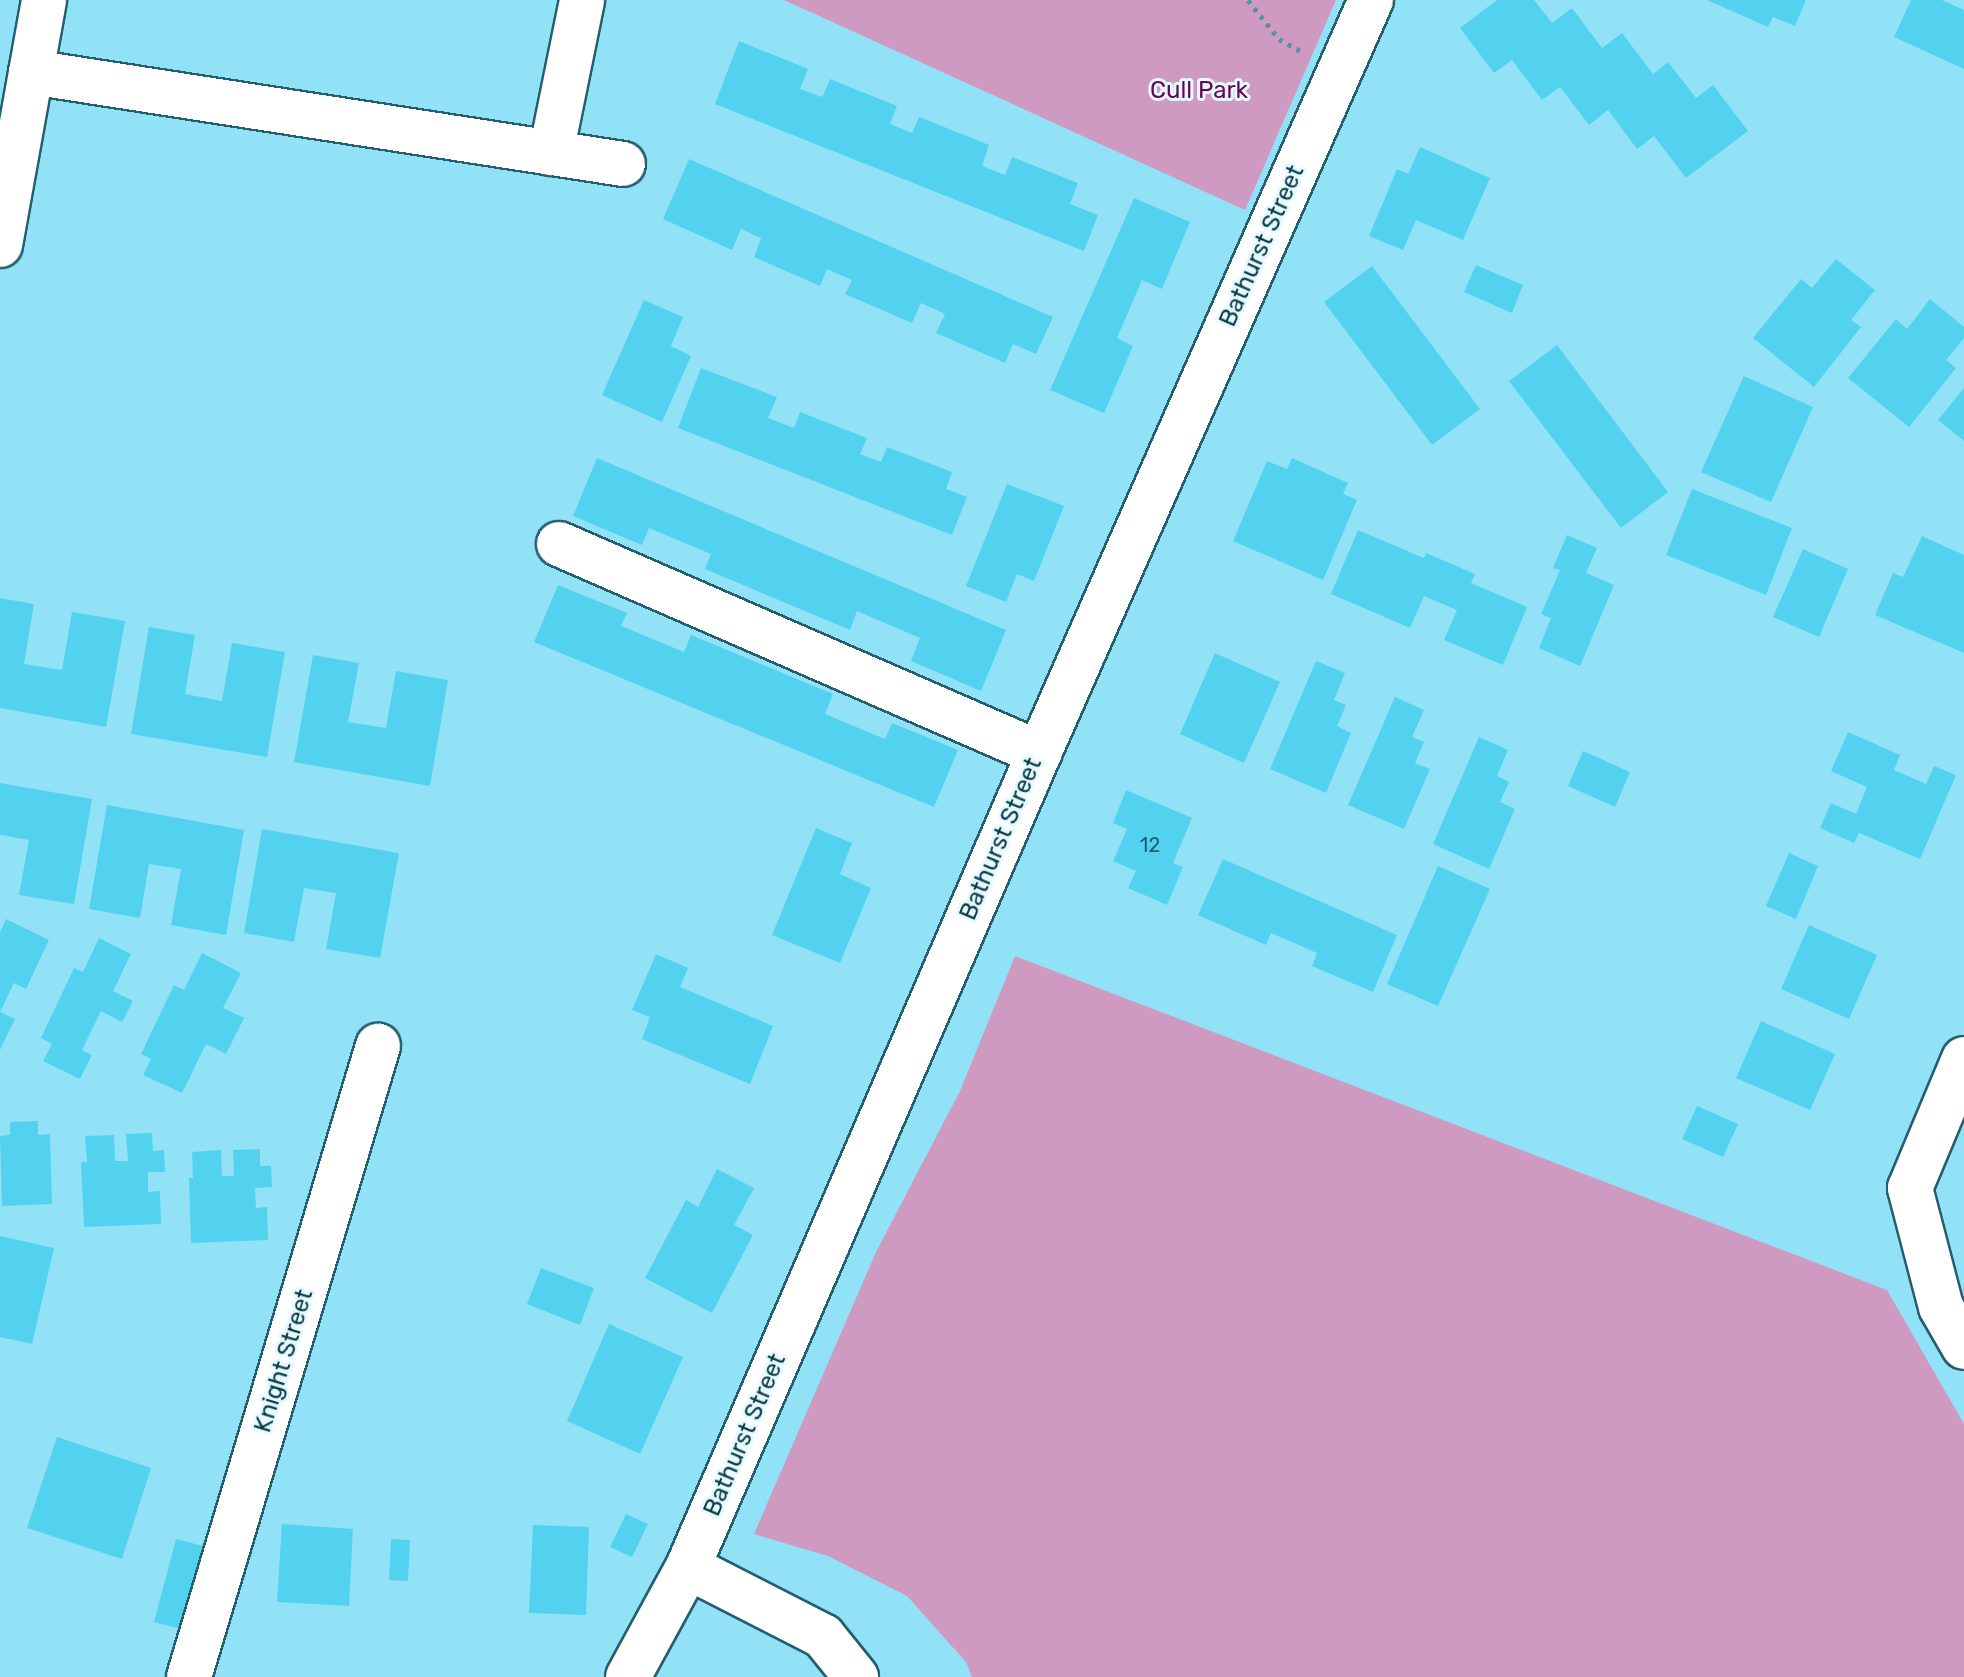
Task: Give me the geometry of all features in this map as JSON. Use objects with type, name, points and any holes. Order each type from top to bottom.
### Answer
[{"type":"street","points":[[0,245],[44,0]]},
{"type":"street","points":[[551,153],[582,0]]},
{"type":"street","name":"Bathurst Street","points":[[628,1677],[688,1567],[1039,753],[1371,0]]},
{"type":"street","points":[[31,72],[623,164]]},
{"type":"street","points":[[559,544],[1039,753]]},
{"type":"street","name":"Knight Street","points":[[189,1677],[378,1046]]},
{"type":"street","points":[[1964,1059],[1910,1188],[1941,1307],[1964,1347]]},
{"type":"street","points":[[688,1567],[823,1636],[856,1677]]},
{"type":"path","points":[[1248,0],[1279,39],[1311,56]]},
{"type":"green space","name":"Cull Park","points":[[784,0],[1336,0],[1245,210]]},
{"type":"green space","points":[[1015,956],[1887,1290],[1964,1424],[1964,1677],[972,1677],[966,1662],[907,1596],[828,1556],[754,1534],[876,1252],[960,1091]]},
{"type":"building","points":[[1497,0],[1534,0],[1552,23],[1572,8],[1602,48],[1622,33],[1653,74],[1668,62],[1696,98],[1713,85],[1748,131],[1686,178],[1654,136],[1637,149],[1608,110],[1589,125],[1560,87],[1542,100],[1512,60],[1494,73],[1460,28]]},
{"type":"building","points":[[1707,0],[1806,0],[1795,26],[1773,17],[1768,27]]},
{"type":"building","points":[[1911,0],[1942,0],[1964,10],[1964,69],[1894,37]]},
{"type":"building","points":[[739,41],[808,69],[800,89],[822,97],[830,79],[897,106],[890,124],[912,133],[919,117],[989,145],[982,166],[1005,175],[1012,157],[1078,183],[1070,204],[1098,215],[1084,251],[715,104]]},
{"type":"building","points":[[1420,147],[1490,178],[1463,240],[1416,220],[1403,250],[1369,236],[1397,169],[1408,174]]},
{"type":"building","points":[[689,159],[1053,317],[1036,354],[1013,344],[1005,363],[936,333],[945,314],[921,303],[912,323],[845,294],[852,280],[827,269],[820,286],[754,257],[761,238],[741,229],[732,250],[663,219]]},
{"type":"building","points":[[1134,198],[1190,222],[1162,289],[1142,280],[1117,338],[1133,346],[1104,413],[1050,390]]},
{"type":"building","points":[[1836,259],[1875,290],[1851,320],[1861,327],[1814,387],[1753,338],[1801,279],[1812,288]]},
{"type":"building","points":[[1476,265],[1523,285],[1512,313],[1464,292]]},
{"type":"building","points":[[1372,266],[1480,409],[1432,445],[1324,302]]},
{"type":"building","points":[[1930,299],[1964,327],[1964,338],[1946,360],[1956,368],[1909,427],[1848,378],[1896,319],[1907,329]]},
{"type":"building","points":[[644,300],[683,317],[671,346],[691,356],[662,422],[602,395]]},
{"type":"building","points":[[1557,345],[1668,492],[1621,528],[1509,381]]},
{"type":"building","points":[[701,368],[777,397],[768,418],[794,428],[800,412],[867,438],[860,454],[881,462],[887,447],[952,472],[946,489],[967,497],[952,535],[678,428]]},
{"type":"building","points":[[1744,376],[1813,407],[1771,502],[1701,472]]},
{"type":"building","points":[[1964,388],[1964,441],[1938,420]]},
{"type":"building","points":[[597,458],[1006,630],[981,691],[911,661],[920,638],[857,611],[850,630],[705,569],[711,554],[649,528],[642,545],[573,516]]},
{"type":"building","points":[[1292,458],[1348,483],[1343,494],[1357,500],[1323,580],[1233,541],[1267,461],[1287,469]]},
{"type":"building","points":[[1007,484],[1064,506],[1034,581],[1017,574],[1006,602],[966,586]]},
{"type":"building","points":[[1692,489],[1792,528],[1766,595],[1666,555]]},
{"type":"building","points":[[1358,530],[1424,558],[1426,553],[1475,574],[1471,583],[1527,607],[1503,665],[1444,640],[1457,610],[1424,596],[1410,628],[1331,594]]},
{"type":"building","points":[[1567,535],[1597,548],[1586,573],[1614,585],[1580,666],[1539,648],[1551,618],[1541,614],[1560,570],[1553,568]]},
{"type":"building","points":[[1922,536],[1964,555],[1964,653],[1875,615],[1893,573],[1903,577]]},
{"type":"building","points":[[1803,549],[1848,569],[1819,637],[1773,617]]},
{"type":"building","points":[[558,585],[627,613],[621,626],[684,652],[691,635],[833,694],[825,714],[885,739],[892,723],[958,750],[934,807],[534,642]]},
{"type":"building","points":[[0,598],[34,604],[24,664],[62,670],[72,612],[125,621],[106,727],[0,708]]},
{"type":"building","points":[[149,627],[195,635],[185,694],[222,701],[232,643],[285,652],[267,757],[131,734]]},
{"type":"building","points":[[1215,653],[1280,682],[1244,763],[1180,734]]},
{"type":"building","points":[[313,655],[359,663],[348,722],[386,728],[396,671],[448,680],[430,786],[294,762]]},
{"type":"building","points":[[1316,661],[1345,673],[1334,700],[1346,705],[1337,726],[1351,733],[1326,793],[1270,769]]},
{"type":"building","points":[[1395,697],[1424,710],[1412,737],[1424,742],[1415,763],[1430,769],[1404,829],[1348,805]]},
{"type":"building","points":[[1848,732],[1900,755],[1894,770],[1926,784],[1934,766],[1956,775],[1920,859],[1859,833],[1854,843],[1820,828],[1831,803],[1856,814],[1867,787],[1831,771]]},
{"type":"building","points":[[1479,737],[1508,750],[1497,776],[1509,782],[1500,802],[1515,809],[1489,869],[1433,844]]},
{"type":"building","points":[[1583,751],[1630,772],[1615,807],[1568,786]]},
{"type":"building","points":[[0,783],[92,799],[74,904],[19,895],[29,840],[0,835]]},
{"type":"building","points":[[1126,790],[1192,818],[1173,863],[1183,867],[1167,905],[1128,888],[1136,871],[1113,861],[1127,829],[1113,823]]},
{"type":"building","points":[[107,805],[244,830],[226,935],[171,925],[181,869],[149,864],[140,918],[89,909]]},
{"type":"building","points":[[816,828],[852,843],[840,874],[871,888],[840,963],[772,935]]},
{"type":"building","points":[[262,829],[399,853],[380,958],[326,949],[336,893],[304,888],[294,942],[244,933]]},
{"type":"building","points":[[1789,853],[1818,866],[1796,919],[1766,906]]},
{"type":"building","points":[[1223,859],[1397,935],[1373,992],[1312,966],[1317,953],[1271,933],[1266,945],[1198,915]]},
{"type":"building","points":[[1438,866],[1490,889],[1438,1006],[1387,984]]},
{"type":"building","points":[[6,919],[49,940],[26,989],[14,983],[0,1012],[0,932]]},
{"type":"building","points":[[1809,925],[1877,955],[1849,1019],[1781,989]]},
{"type":"building","points":[[99,938],[131,954],[113,991],[133,1001],[122,1022],[101,1011],[82,1050],[92,1055],[80,1079],[43,1061],[52,1044],[41,1038],[74,968],[83,972]]},
{"type":"building","points":[[202,953],[241,973],[223,1008],[244,1018],[226,1054],[206,1044],[182,1093],[143,1075],[151,1059],[141,1054],[174,985],[184,990]]},
{"type":"building","points":[[656,954],[688,968],[680,987],[773,1026],[750,1084],[642,1039],[650,1017],[632,1010]]},
{"type":"building","points":[[0,1012],[15,1019],[0,1050]]},
{"type":"building","points":[[1761,1021],[1835,1054],[1810,1110],[1736,1078]]},
{"type":"building","points":[[1697,1106],[1738,1124],[1723,1157],[1682,1139]]},
{"type":"building","points":[[38,1121],[38,1135],[50,1134],[52,1204],[2,1206],[0,1136],[10,1135],[10,1122]]},
{"type":"building","points":[[152,1133],[153,1151],[164,1150],[165,1172],[148,1172],[148,1192],[160,1191],[161,1224],[84,1227],[81,1162],[87,1162],[85,1136],[114,1135],[115,1161],[128,1161],[126,1134]]},
{"type":"building","points":[[260,1149],[260,1166],[271,1166],[272,1187],[255,1188],[256,1208],[267,1207],[268,1240],[191,1243],[189,1178],[193,1178],[192,1152],[221,1150],[222,1176],[234,1176],[233,1150]]},
{"type":"building","points":[[717,1169],[754,1188],[734,1225],[753,1235],[712,1313],[645,1278],[686,1200],[698,1207]]},
{"type":"building","points":[[0,1236],[54,1248],[32,1344],[0,1337]]},
{"type":"building","points":[[541,1268],[594,1288],[580,1325],[527,1304]]},
{"type":"building","points":[[609,1324],[683,1357],[640,1454],[567,1421]]},
{"type":"building","points":[[57,1437],[151,1468],[122,1559],[27,1528]]},
{"type":"building","points":[[626,1514],[648,1524],[632,1557],[610,1547]]},
{"type":"building","points":[[282,1524],[353,1529],[349,1606],[277,1602]]},
{"type":"building","points":[[533,1525],[589,1527],[586,1615],[529,1613]]},
{"type":"building","points":[[176,1539],[211,1548],[189,1631],[154,1622]]},
{"type":"building","points":[[391,1539],[410,1540],[408,1581],[389,1580]]}]
